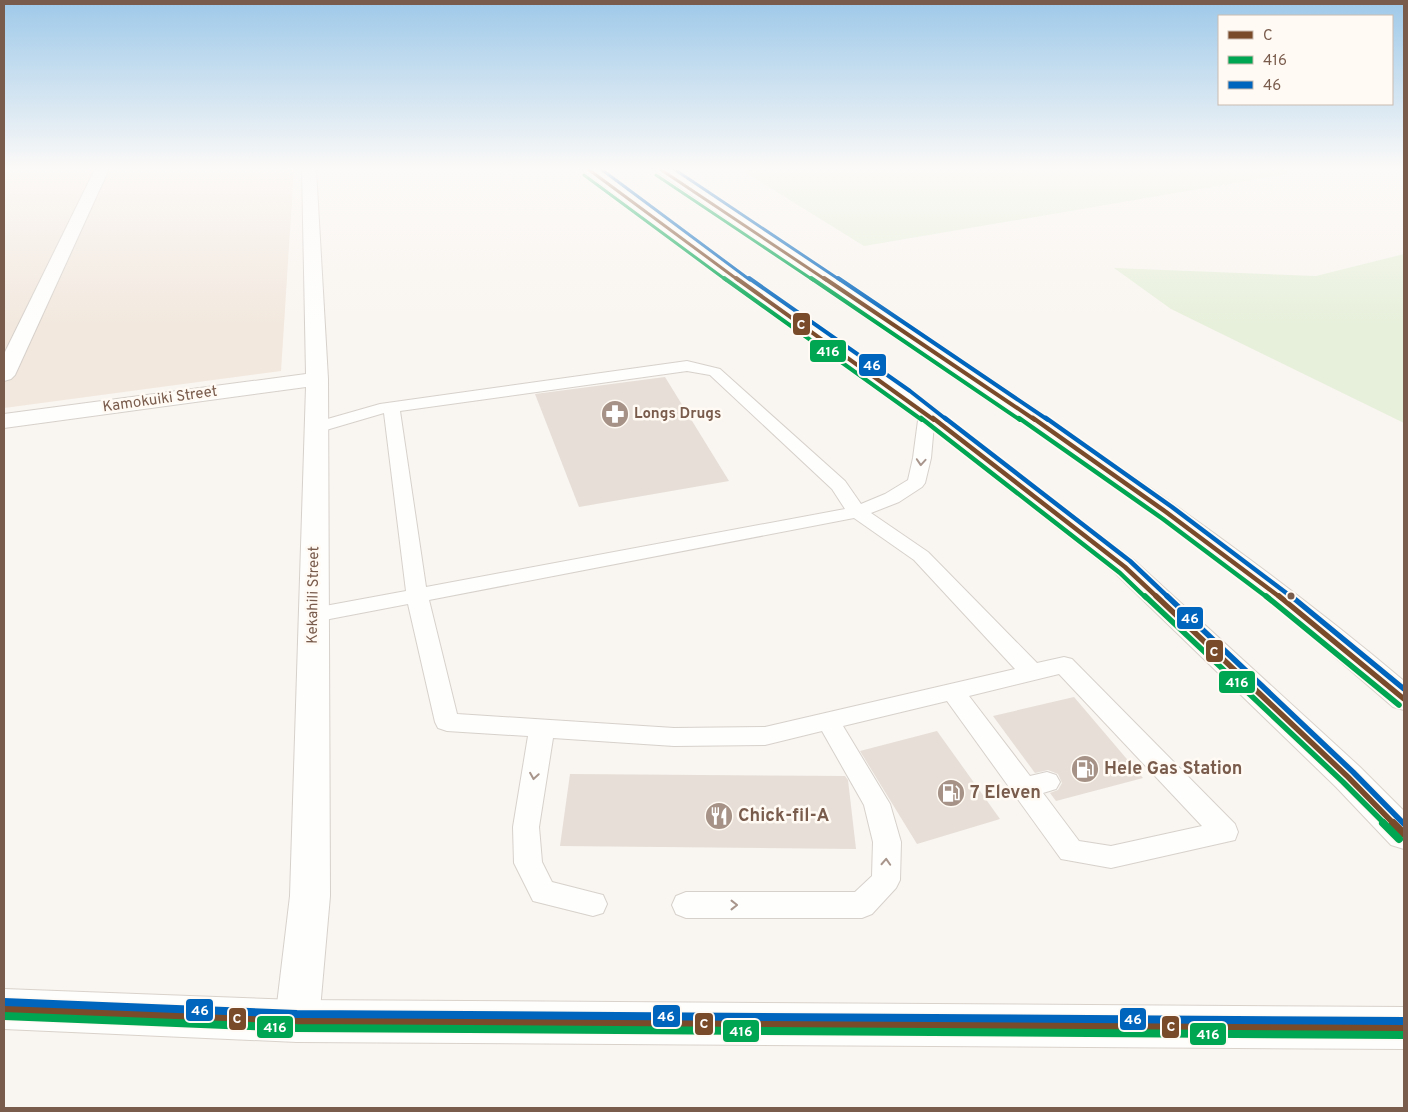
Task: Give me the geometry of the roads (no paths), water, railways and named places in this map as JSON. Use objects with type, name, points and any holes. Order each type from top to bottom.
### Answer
[{"type":"main road","points":[[4,376],[77,221]]},
{"type":"main road","name":"Kekahili Street","points":[[296,1020],[310,896],[317,380],[311,221]]},
{"type":"main road","points":[[659,221],[927,414],[1125,568],[1348,777],[1404,834]]},
{"type":"main road","points":[[737,221],[1156,502],[1297,608],[1404,699]]},
{"type":"main road","name":"Kamokuiki Street","points":[[4,421],[317,380]]},
{"type":"main road","points":[[4,1009],[296,1020],[1404,1028]]},
{"type":"lane","points":[[316,428],[391,408],[687,366],[715,372],[839,484],[857,512],[921,556],[1033,673]]},
{"type":"lane","points":[[391,408],[416,595],[447,722],[674,737],[765,736],[1064,665],[1143,758],[1225,832],[1111,857],[1071,851],[1036,785],[954,692]]},
{"type":"lane","points":[[314,615],[857,512],[892,498],[916,483],[922,467],[922,449],[927,414]]},
{"type":"lane","points":[[686,905],[862,905],[886,880],[887,842],[877,804],[828,721]]},
{"type":"lane","points":[[542,728],[526,828],[528,863],[543,892],[593,904]]},
{"type":"place","name":"Longs Drugs","points":[[615,414]]},
{"type":"place","name":"Hele Gas Station","points":[[1085,769]]},
{"type":"place","name":"7 Eleven","points":[[951,793]]},
{"type":"place","name":"Chick-fil-A","points":[[719,816]]}]
